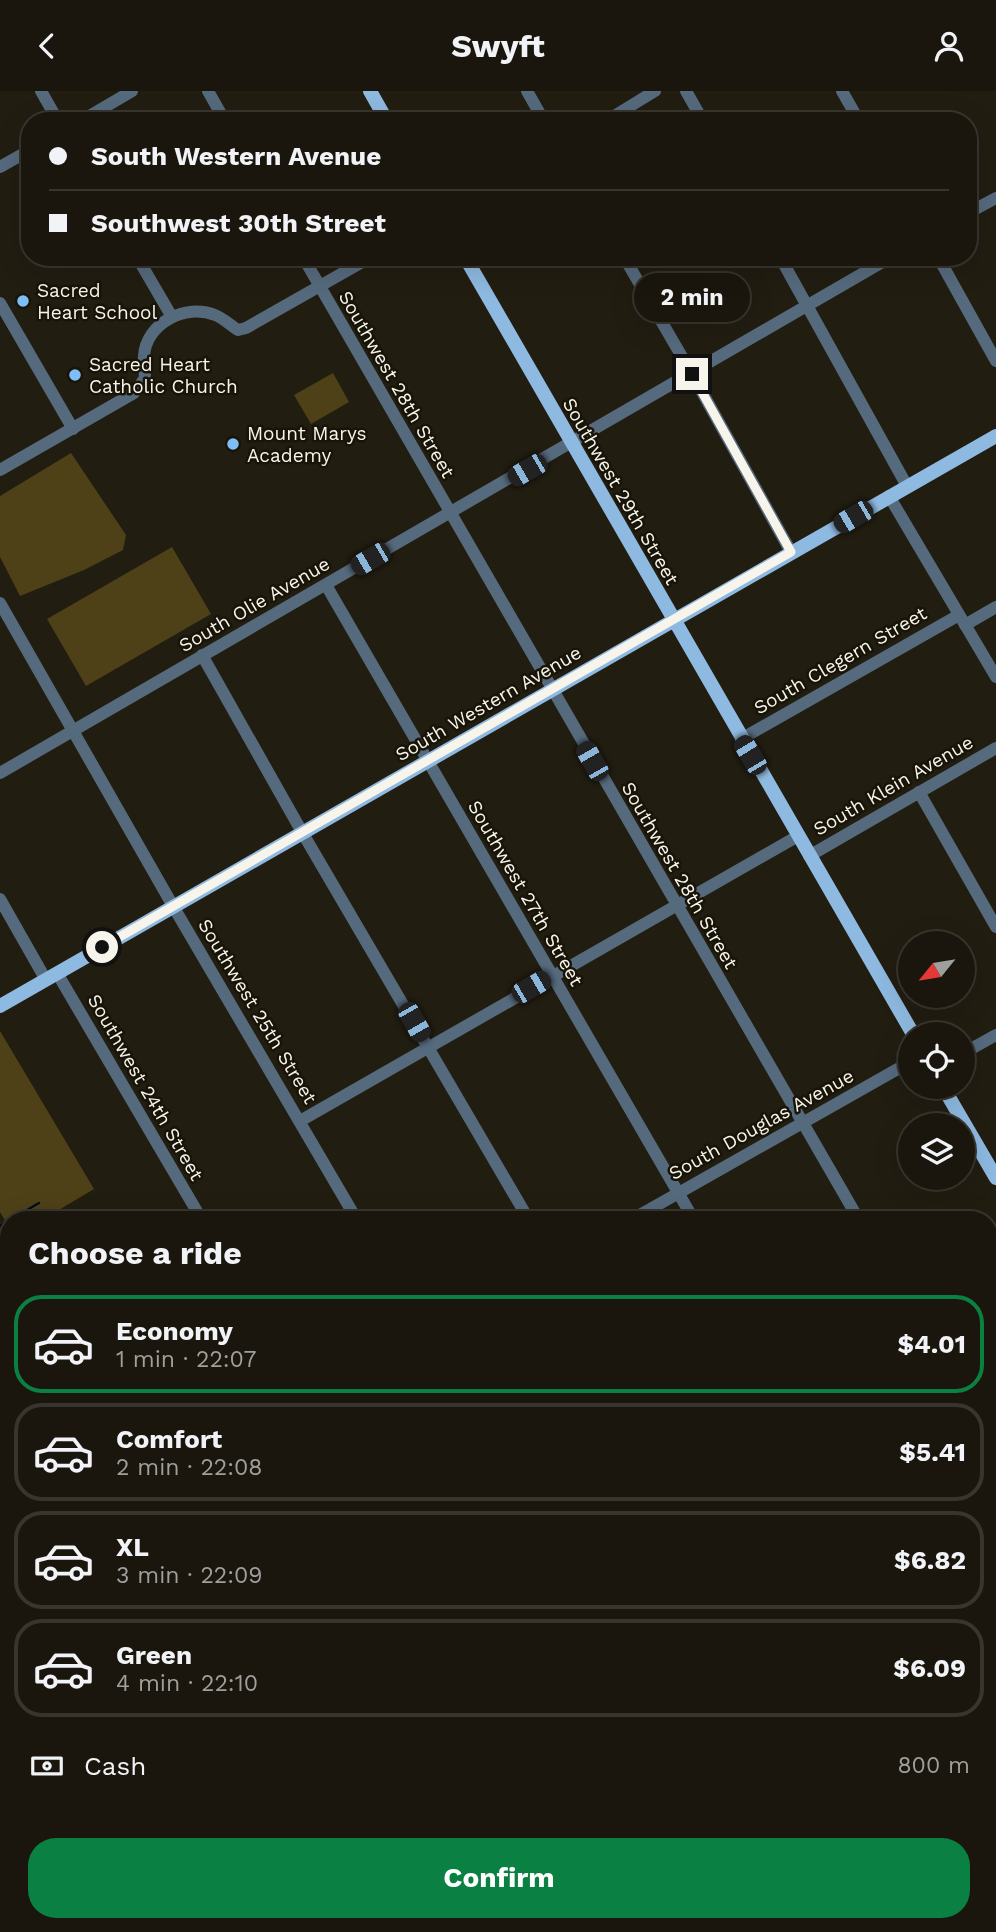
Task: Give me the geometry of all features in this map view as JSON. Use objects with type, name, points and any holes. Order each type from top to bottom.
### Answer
[{"type":"main road","points":[[370,91],[382,112]]},
{"type":"main road","name":"Southwest 29th Street","points":[[470,266],[906,1022]]},
{"type":"main road","name":"South Western Avenue","points":[[0,1006],[996,436]]},
{"type":"main road","points":[[950,1099],[996,1178]]},
{"type":"street","points":[[41,91],[53,112]]},
{"type":"street","points":[[96,112],[132,91]]},
{"type":"street","points":[[208,91],[220,112]]},
{"type":"street","points":[[527,91],[539,112]]},
{"type":"street","points":[[621,112],[655,91]]},
{"type":"street","points":[[686,91],[698,112]]},
{"type":"street","points":[[842,91],[854,112]]},
{"type":"street","points":[[0,167],[21,155]]},
{"type":"street","points":[[977,208],[996,198]]},
{"type":"street","points":[[142,266],[172,317]]},
{"type":"street","name":"Southwest 28th Street","points":[[308,266],[854,1211]]},
{"type":"street","points":[[0,470],[134,393],[145,378],[144,354],[152,337],[161,324],[172,317],[199,310],[217,315],[237,330],[261,321],[356,266]]},
{"type":"street","points":[[629,266],[791,552]]},
{"type":"street","points":[[785,266],[907,486]]},
{"type":"street","name":"South Olie Avenue","points":[[0,773],[876,266]]},
{"type":"street","points":[[943,266],[996,361]]},
{"type":"street","points":[[0,303],[73,429]]},
{"type":"street","points":[[889,496],[996,677]]},
{"type":"street","name":"Southwest 27th Street","points":[[326,585],[689,1211]]},
{"type":"street","name":"Southwest 25th Street","points":[[0,603],[352,1211]]},
{"type":"street","name":"South Clegern Street","points":[[741,739],[962,620],[996,607]]},
{"type":"street","points":[[202,655],[302,832],[524,1211]]},
{"type":"street","name":"South Klein Avenue","points":[[809,856],[996,748]]},
{"type":"street","points":[[919,792],[996,927]]},
{"type":"street","name":"South Klein Avenue","points":[[300,1121],[798,836]]},
{"type":"street","name":"Southwest 24th Street","points":[[0,899],[52,976],[196,1211]]},
{"type":"street","points":[[975,1047],[996,1035]]},
{"type":"street","name":"South Douglas Avenue","points":[[646,1211],[898,1069]]},
{"type":"shaded area","points":[[333,373],[349,402],[311,424],[294,395]]},
{"type":"shaded area","points":[[71,453],[126,535],[123,550],[84,570],[20,596],[0,557],[0,496]]},
{"type":"shaded area","points":[[172,547],[211,614],[86,686],[47,619]]},
{"type":"shaded area","points":[[0,1031],[94,1189],[57,1211],[26,1211],[39,1202],[24,1211],[0,1211]]},
{"type":"waterway","points":[[25,1211],[39,1203]]},
{"type":"place","name":"Sacred Heart School","points":[[23,301]]},
{"type":"place","name":"Sacred Heart Catholic Church","points":[[75,375]]},
{"type":"place","name":"Mount Marys Academy","points":[[233,444]]},
{"type":"route","points":[[102,947],[791,552],[692,374]]}]
